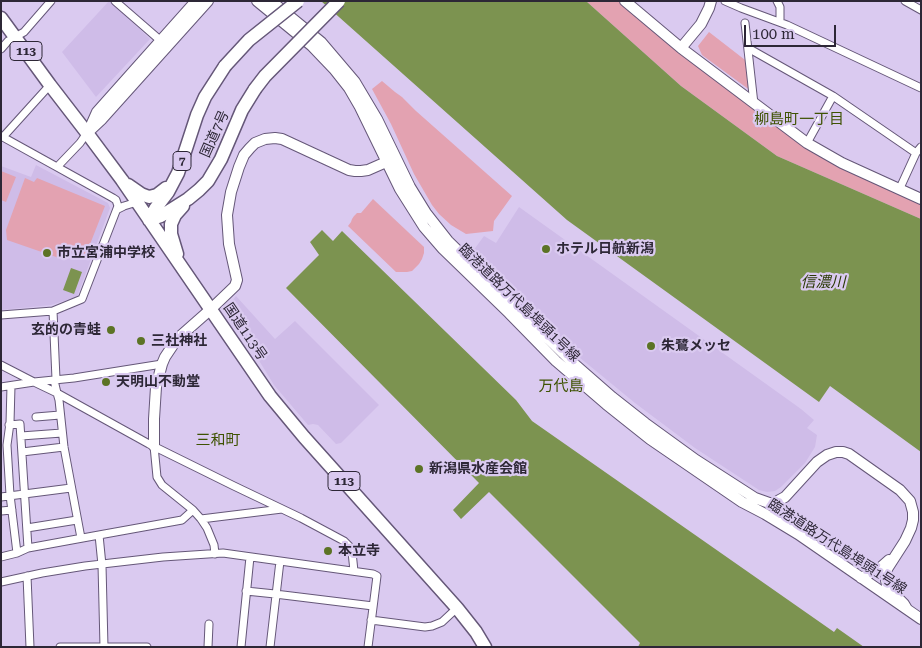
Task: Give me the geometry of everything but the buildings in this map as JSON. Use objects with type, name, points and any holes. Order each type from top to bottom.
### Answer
[{"type":"highway","name":"国道7号","points":[[149,220],[178,173],[196,115],[226,66],[249,40],[298,1]]},
{"type":"highway","name":"国道7号","points":[[149,220],[161,216],[172,209],[199,190],[208,181],[221,159],[242,110],[255,89],[265,76],[339,1]]},
{"type":"highway","name":"国道113号","points":[[1,18],[122,180],[270,396],[304,437],[457,608],[476,632],[484,647]]},
{"type":"highway","points":[[122,180],[145,196],[154,197],[165,189],[170,179],[178,173]]},
{"type":"highway","points":[[180,265],[171,234],[172,219],[199,190]]},
{"type":"street","points":[[1,49],[8,41],[24,32],[51,1]]},
{"type":"street","points":[[115,1],[161,41]]},
{"type":"street","points":[[58,166],[80,143],[97,112],[196,1]]},
{"type":"street","points":[[87,133],[102,119],[208,1]]},
{"type":"street","name":"臨港道路万代島埠頭1号線","points":[[257,1],[312,46],[334,69],[349,88],[426,213],[448,241],[572,362],[638,418],[696,460],[755,498],[769,503],[774,503],[785,497],[818,462],[827,455],[836,452],[849,454],[900,490],[910,501],[913,520],[908,535],[887,569],[886,580],[890,590],[907,609]]},
{"type":"street","name":"臨港道路万代島埠頭1号線","points":[[271,1],[321,42],[355,82],[370,106],[406,199],[431,235],[560,365],[650,439],[742,502],[783,525],[907,609]]},
{"type":"street","points":[[625,1],[682,48],[807,143],[842,163],[921,199]]},
{"type":"street","points":[[682,48],[701,24],[709,8],[710,1]]},
{"type":"street","points":[[777,1],[780,7],[780,22]]},
{"type":"street","points":[[904,1],[921,10]]},
{"type":"street","points":[[730,2],[780,22],[921,88]]},
{"type":"street","points":[[744,24],[754,104]]},
{"type":"street","points":[[748,48],[833,96],[918,150],[900,188]]},
{"type":"street","points":[[1,315],[53,312],[80,301],[83,298],[118,209],[114,199],[58,166],[2,137],[50,86]]},
{"type":"street","points":[[807,143],[833,96]]},
{"type":"street","points":[[215,554],[214,545],[201,519],[193,510],[162,485],[157,477],[154,446],[156,387],[162,364],[177,339],[235,286],[237,280],[229,244],[228,215],[231,192],[244,155],[255,143],[270,138],[282,139],[349,170],[368,170],[392,160]]},
{"type":"street","points":[[118,209],[137,202]]},
{"type":"street","points":[[53,312],[56,393],[59,400],[64,448],[81,538]]},
{"type":"street","points":[[1,387],[162,364]]},
{"type":"street","points":[[1,365],[154,446],[344,541],[352,552],[354,570]]},
{"type":"street","points":[[11,386],[5,459],[10,479],[10,495],[17,553]]},
{"type":"street","points":[[36,417],[60,415]]},
{"type":"street","points":[[9,425],[20,424],[28,548]]},
{"type":"street","points":[[21,436],[62,433]]},
{"type":"street","points":[[22,452],[64,448]]},
{"type":"street","points":[[1,480],[10,479]]},
{"type":"street","points":[[1,497],[71,488]]},
{"type":"street","points":[[774,503],[777,518],[783,525]]},
{"type":"street","points":[[201,519],[282,509]]},
{"type":"street","points":[[1,511],[12,510]]},
{"type":"street","points":[[1,557],[28,548],[182,520],[193,510]]},
{"type":"street","points":[[26,528],[77,520]]},
{"type":"street","points":[[99,535],[102,565],[104,647]]},
{"type":"street","points":[[862,578],[880,568],[900,548]]},
{"type":"street","points":[[1,582],[69,568],[162,557],[215,554],[354,570],[376,576],[368,647]]},
{"type":"street","points":[[241,647],[250,557]]},
{"type":"street","points":[[270,647],[280,561]]},
{"type":"street","points":[[27,576],[30,647]]},
{"type":"street","points":[[246,591],[373,606]]},
{"type":"street","points":[[371,620],[425,627],[442,622],[457,608]]},
{"type":"street","points":[[907,609],[921,618]]},
{"type":"street","points":[[208,624],[208,647]]},
{"type":"street","points":[[60,647],[147,647]]},
{"type":"shaded area","points":[[109,1],[150,39],[96,97],[62,52]]},
{"type":"shaded area","points":[[586,1],[619,1],[678,52],[804,146],[921,204],[921,219],[777,156],[681,86]]},
{"type":"shaded area","points":[[709,32],[749,63],[751,91],[702,55],[698,46]]},
{"type":"shaded area","points":[[382,81],[512,196],[494,221],[493,231],[466,234],[451,225],[432,205],[414,174],[391,124],[372,89]]},
{"type":"shaded area","name":"市立宮浦中学校","points":[[36,165],[108,203],[110,208],[77,297],[51,305],[1,310],[1,166],[31,177]]},
{"type":"shaded area","points":[[1,171],[16,177],[6,202],[1,200]]},
{"type":"shaded area","points":[[25,178],[34,182],[37,178],[105,206],[85,257],[72,252],[59,258],[7,240],[6,230]]},
{"type":"shaded area","points":[[373,199],[424,247],[422,259],[412,271],[396,272],[348,226],[354,216],[357,213],[361,213]]},
{"type":"shaded area","name":"朱鷺メッセ","points":[[519,207],[814,420],[807,428],[817,435],[815,447],[805,463],[775,491],[759,490],[695,448],[635,403],[579,357],[578,353],[496,275],[491,265],[473,251],[484,236],[496,243]]},
{"type":"shaded area","points":[[236,296],[275,339],[295,321],[379,405],[341,443],[336,444],[318,425],[308,425],[274,385],[228,310],[229,305]]},
{"type":"water","name":"信濃川","points":[[321,1],[586,1],[681,86],[777,156],[921,219],[921,452],[830,386],[819,402],[567,220]]},
{"type":"water","points":[[322,230],[333,241],[342,231],[516,400],[532,421],[834,632],[837,628],[864,647],[638,647],[640,643],[489,492],[461,519],[453,510],[479,483],[286,288],[319,255],[310,242]]},
{"type":"water","points":[[71,268],[82,272],[74,294],[63,290]]},
{"type":"place","name":"ホテル日航新潟","points":[[546,249]]},
{"type":"place","name":"市立宮浦中学校","points":[[47,253]]},
{"type":"place","name":"玄的の青蛙","points":[[111,330]]},
{"type":"place","name":"三社神社","points":[[141,341]]},
{"type":"place","name":"朱鷺メッセ","points":[[651,346]]},
{"type":"place","name":"天明山不動堂","points":[[106,382]]},
{"type":"place","name":"新潟県水産会館","points":[[419,469]]},
{"type":"place","name":"本立寺","points":[[328,551]]},
{"type":"district","name":"柳島町一丁目","points":[[799,120]]},
{"type":"district","name":"万代島","points":[[561,387]]},
{"type":"district","name":"三和町","points":[[218,441]]}]
